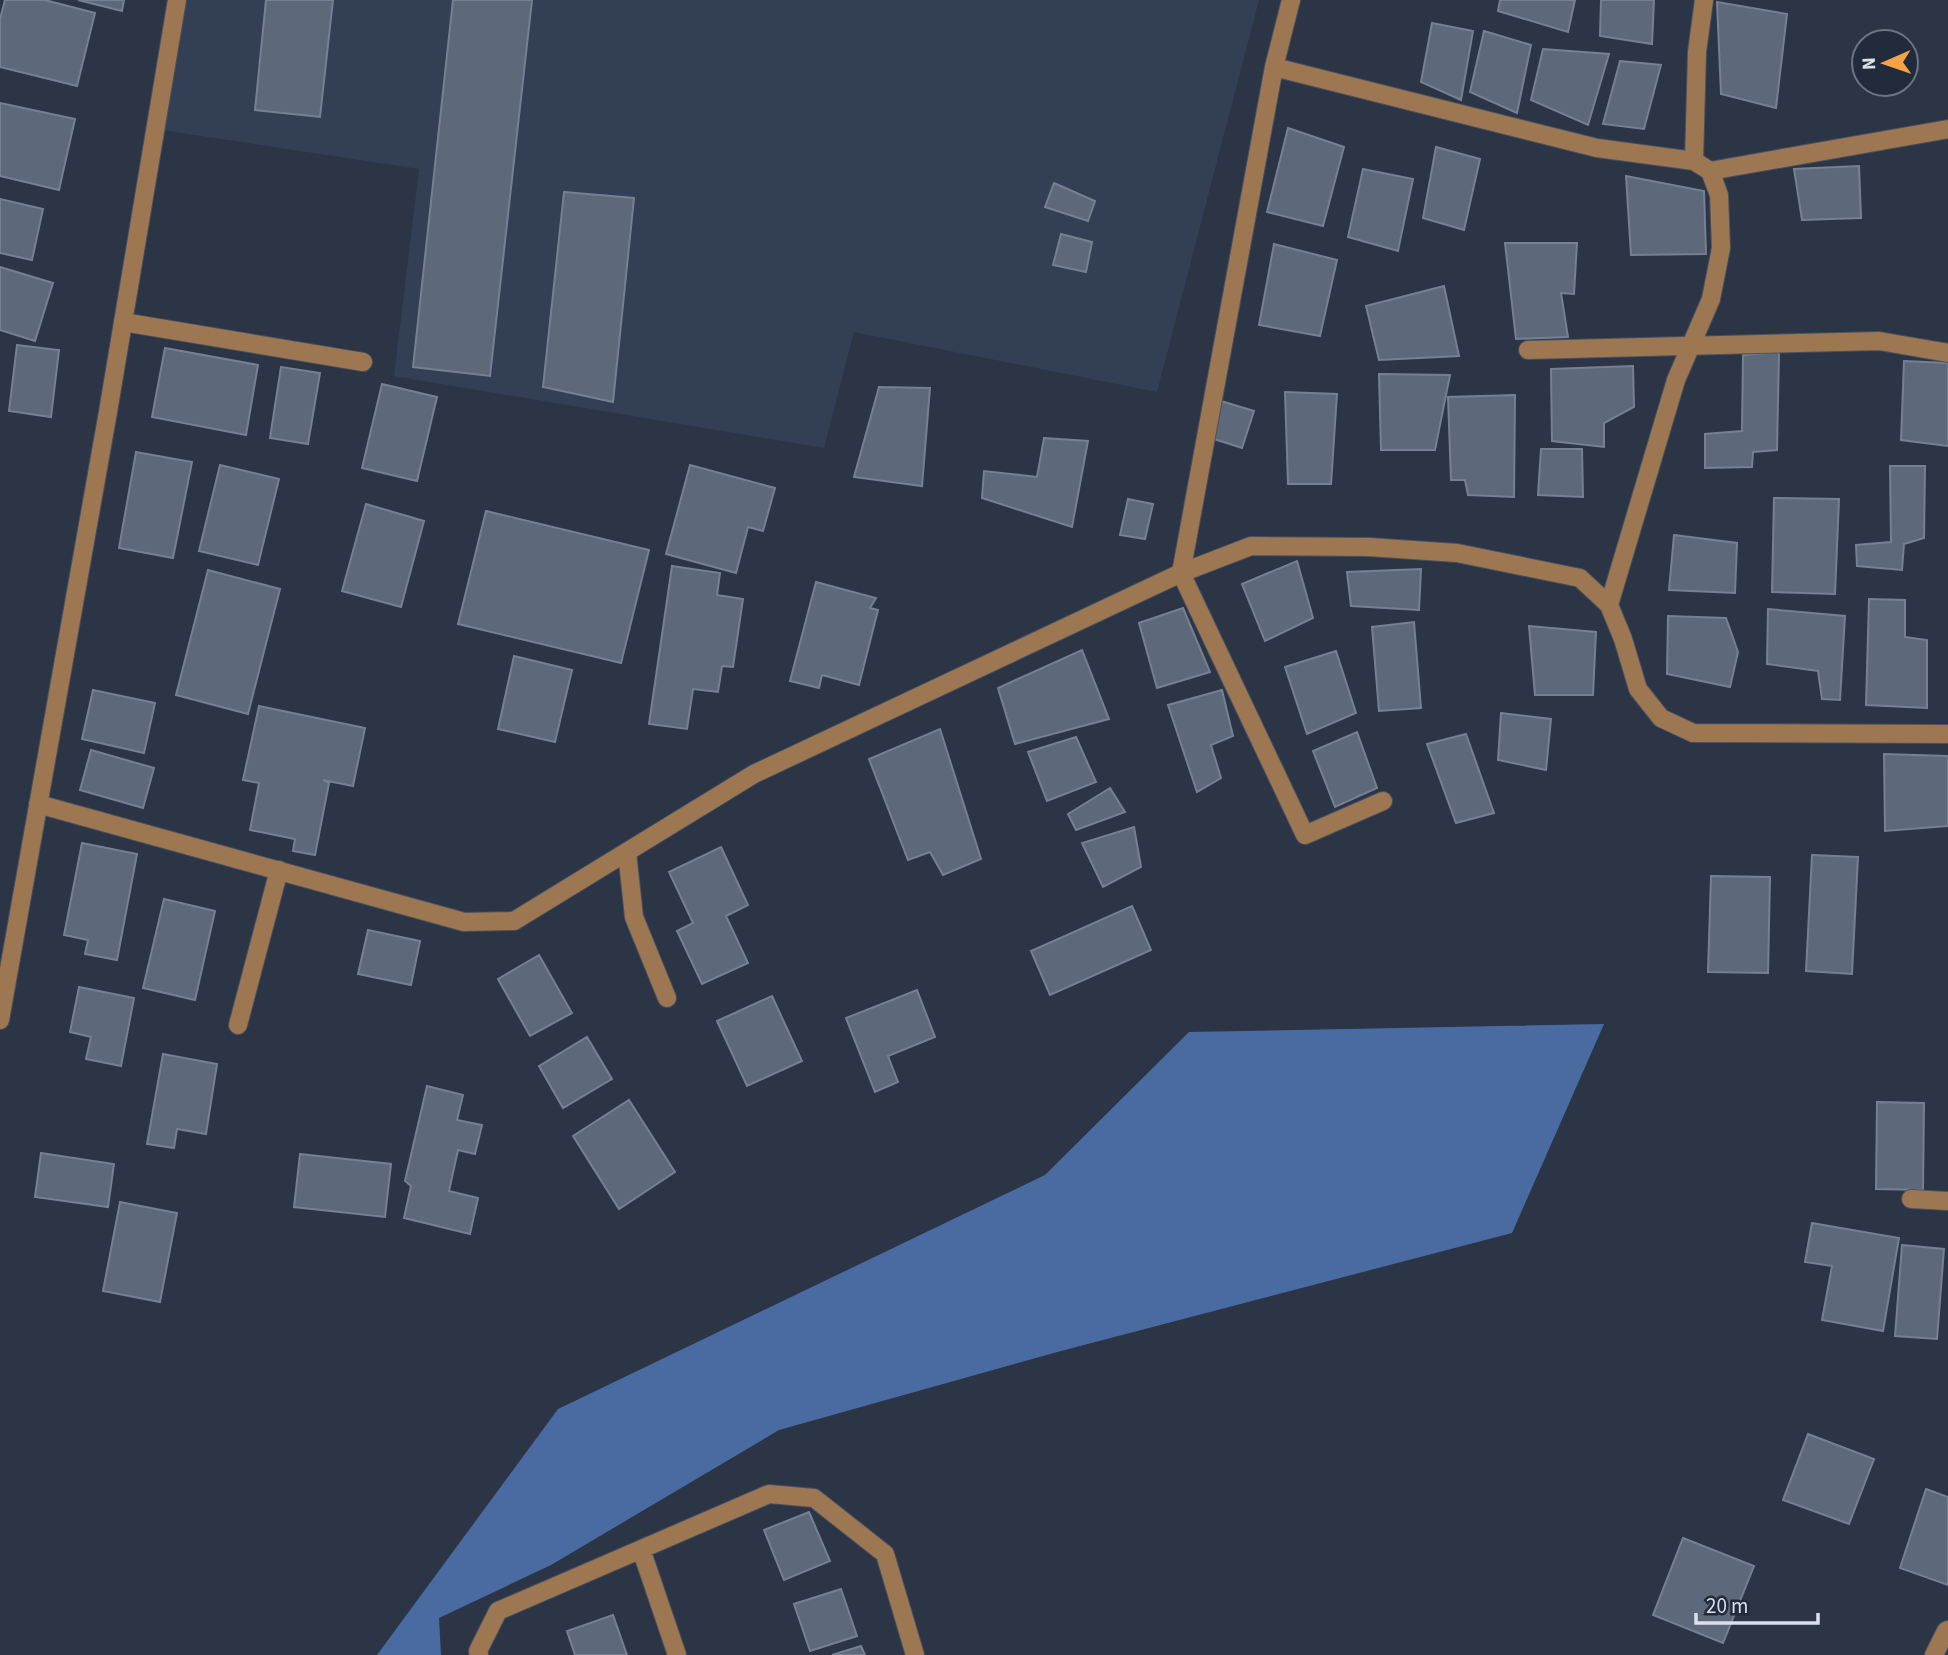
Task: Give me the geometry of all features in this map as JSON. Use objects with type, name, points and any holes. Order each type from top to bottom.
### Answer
[{"type":"street","points":[[0,1020],[177,0]]},
{"type":"street","points":[[1291,0],[1274,67],[1181,573],[1306,835],[1383,801]]},
{"type":"street","points":[[1694,161],[1697,52],[1704,0]]},
{"type":"street","points":[[1274,67],[1597,148],[1694,161],[1710,171],[1719,195],[1721,248],[1711,299],[1675,380],[1609,605]]},
{"type":"street","points":[[1710,171],[1948,128]]},
{"type":"street","points":[[123,322],[363,362]]},
{"type":"street","points":[[1528,350],[1879,341],[1948,353]]},
{"type":"street","points":[[38,804],[464,922],[514,921],[754,774],[1181,573],[1251,546],[1369,547],[1457,553],[1580,578],[1609,605],[1623,639],[1638,689],[1661,718],[1693,733],[1948,734]]},
{"type":"street","points":[[626,852],[634,917],[667,998]]},
{"type":"street","points":[[239,1025],[279,870]]},
{"type":"street","points":[[1911,1199],[1948,1201]]},
{"type":"street","points":[[479,1655],[478,1651],[498,1611],[769,1494],[814,1498],[886,1554],[915,1655]]},
{"type":"street","points":[[641,1549],[677,1655]]},
{"type":"street","points":[[1934,1655],[1948,1630]]},
{"type":"shaded area","points":[[177,0],[1259,0],[1157,392],[854,332],[824,448],[394,376],[419,169],[155,129]]},
{"type":"shaded area","points":[[1604,1024],[1512,1233],[1061,1351],[779,1430],[551,1565],[439,1618],[441,1655],[377,1655],[558,1409],[1045,1175],[1189,1032]]},
{"type":"building","points":[[5,0],[45,0],[95,13],[77,86],[0,67],[0,19]]},
{"type":"building","points":[[78,0],[124,0],[122,11]]},
{"type":"building","points":[[266,0],[333,0],[320,117],[255,110]]},
{"type":"building","points":[[453,0],[532,0],[490,376],[413,367]]},
{"type":"building","points":[[1500,0],[1575,0],[1568,32],[1498,11]]},
{"type":"building","points":[[1601,0],[1654,0],[1652,44],[1600,36]]},
{"type":"building","points":[[1717,2],[1787,14],[1776,108],[1721,94]]},
{"type":"building","points":[[1432,23],[1473,31],[1461,100],[1421,82]]},
{"type":"building","points":[[1484,31],[1531,45],[1517,113],[1470,92]]},
{"type":"building","points":[[1543,49],[1609,54],[1588,125],[1531,100]]},
{"type":"building","points":[[1620,61],[1661,65],[1644,129],[1603,124]]},
{"type":"building","points":[[0,103],[75,119],[59,190],[0,176]]},
{"type":"building","points":[[1288,128],[1344,147],[1323,226],[1267,212]]},
{"type":"building","points":[[1436,147],[1480,159],[1464,230],[1423,218]]},
{"type":"building","points":[[1859,166],[1861,218],[1802,220],[1794,169]]},
{"type":"building","points":[[1363,169],[1413,179],[1398,251],[1348,237]]},
{"type":"building","points":[[1626,176],[1704,191],[1706,254],[1631,255]]},
{"type":"building","points":[[1054,183],[1095,201],[1088,221],[1045,207]]},
{"type":"building","points":[[564,192],[634,198],[613,402],[543,387]]},
{"type":"building","points":[[0,199],[43,209],[32,260],[0,253]]},
{"type":"building","points":[[1061,234],[1092,242],[1086,272],[1053,265]]},
{"type":"building","points":[[1505,243],[1577,243],[1574,294],[1561,293],[1568,337],[1516,339]]},
{"type":"building","points":[[1274,244],[1337,260],[1320,336],[1259,325]]},
{"type":"building","points":[[0,267],[53,283],[35,341],[0,330]]},
{"type":"building","points":[[1444,286],[1459,356],[1379,360],[1366,306]]},
{"type":"building","points":[[17,345],[59,350],[51,417],[9,411]]},
{"type":"building","points":[[165,348],[258,365],[246,435],[152,417]]},
{"type":"building","points":[[1779,352],[1777,450],[1753,452],[1752,467],[1705,468],[1705,434],[1742,431],[1743,355]]},
{"type":"building","points":[[1904,361],[1948,363],[1948,446],[1901,440]]},
{"type":"building","points":[[1633,366],[1634,407],[1604,423],[1604,447],[1552,441],[1551,369]]},
{"type":"building","points":[[281,367],[320,373],[308,444],[270,438]]},
{"type":"building","points":[[1379,374],[1450,375],[1435,450],[1381,450]]},
{"type":"building","points":[[382,384],[437,397],[417,481],[362,468]]},
{"type":"building","points":[[879,387],[930,388],[922,486],[854,477]]},
{"type":"building","points":[[1285,392],[1337,394],[1331,484],[1288,484]]},
{"type":"building","points":[[1515,395],[1514,497],[1468,495],[1465,480],[1451,480],[1448,397]]},
{"type":"building","points":[[1221,401],[1254,411],[1242,448],[1214,439]]},
{"type":"building","points":[[1044,438],[1088,441],[1072,527],[982,498],[984,471],[1037,477]]},
{"type":"building","points":[[1541,449],[1582,449],[1583,497],[1538,495]]},
{"type":"building","points":[[136,452],[192,462],[173,558],[119,548]]},
{"type":"building","points":[[220,465],[279,479],[258,565],[199,551]]},
{"type":"building","points":[[690,465],[775,488],[763,531],[748,527],[736,573],[666,554]]},
{"type":"building","points":[[1890,466],[1925,466],[1924,538],[1904,544],[1902,570],[1857,566],[1856,545],[1891,542]]},
{"type":"building","points":[[1774,498],[1839,499],[1835,594],[1772,592]]},
{"type":"building","points":[[1128,499],[1153,504],[1145,539],[1120,535]]},
{"type":"building","points":[[366,504],[424,521],[401,607],[342,591]]},
{"type":"building","points":[[486,511],[649,550],[621,663],[458,624]]},
{"type":"building","points":[[1674,535],[1737,543],[1735,593],[1669,590]]},
{"type":"building","points":[[1297,561],[1313,618],[1265,641],[1242,584]]},
{"type":"building","points":[[672,566],[720,573],[717,595],[743,599],[733,667],[722,666],[718,692],[693,689],[687,729],[649,724]]},
{"type":"building","points":[[1421,569],[1419,610],[1351,606],[1347,572]]},
{"type":"building","points":[[208,570],[280,589],[248,714],[176,695]]},
{"type":"building","points":[[816,582],[876,598],[870,608],[878,610],[859,685],[822,675],[819,688],[790,681]]},
{"type":"building","points":[[1869,599],[1905,600],[1905,637],[1927,640],[1927,708],[1866,705]]},
{"type":"building","points":[[1183,608],[1210,672],[1157,688],[1139,623]]},
{"type":"building","points":[[1768,609],[1845,616],[1840,700],[1822,699],[1818,671],[1767,664]]},
{"type":"building","points":[[1668,616],[1726,618],[1738,652],[1730,687],[1667,674]]},
{"type":"building","points":[[1414,622],[1421,708],[1379,711],[1372,627]]},
{"type":"building","points":[[1529,626],[1596,632],[1593,695],[1535,695]]},
{"type":"building","points":[[1082,650],[1109,719],[1015,744],[998,688]]},
{"type":"building","points":[[1336,651],[1356,713],[1307,734],[1285,667]]},
{"type":"building","points":[[514,656],[572,670],[555,742],[498,729]]},
{"type":"building","points":[[93,690],[155,703],[144,753],[82,739]]},
{"type":"building","points":[[1222,690],[1233,736],[1211,745],[1221,778],[1197,792],[1168,705]]},
{"type":"building","points":[[259,706],[365,728],[353,786],[323,780],[329,783],[315,855],[293,851],[295,839],[250,830],[259,783],[243,780]]},
{"type":"building","points":[[1501,713],[1551,719],[1546,770],[1498,760]]},
{"type":"building","points":[[940,729],[981,859],[943,875],[930,852],[908,860],[869,759]]},
{"type":"building","points":[[1357,732],[1377,788],[1335,807],[1313,751]]},
{"type":"building","points":[[1466,734],[1494,813],[1456,823],[1427,744]]},
{"type":"building","points":[[1076,737],[1096,782],[1047,801],[1028,752]]},
{"type":"building","points":[[91,750],[154,768],[143,808],[80,790]]},
{"type":"building","points":[[1884,754],[1948,756],[1948,826],[1885,831]]},
{"type":"building","points":[[1110,788],[1125,812],[1076,830],[1068,814]]},
{"type":"building","points":[[1134,827],[1141,867],[1103,887],[1082,843]]},
{"type":"building","points":[[82,843],[137,854],[117,960],[85,954],[88,940],[64,935]]},
{"type":"building","points":[[721,847],[748,905],[726,916],[748,963],[702,984],[677,931],[693,923],[669,872]]},
{"type":"building","points":[[1812,855],[1858,857],[1852,974],[1806,971]]},
{"type":"building","points":[[1711,876],[1770,877],[1768,973],[1708,972]]},
{"type":"building","points":[[164,899],[215,911],[195,1000],[143,988]]},
{"type":"building","points":[[1132,906],[1151,950],[1050,995],[1031,951]]},
{"type":"building","points":[[368,930],[420,941],[411,985],[358,974]]},
{"type":"building","points":[[539,955],[572,1013],[530,1036],[498,979]]},
{"type":"building","points":[[79,987],[134,998],[121,1066],[86,1059],[91,1037],[70,1032]]},
{"type":"building","points":[[917,990],[935,1037],[888,1056],[898,1082],[875,1092],[846,1018]]},
{"type":"building","points":[[772,996],[802,1061],[747,1086],[717,1021]]},
{"type":"building","points":[[587,1037],[612,1079],[563,1108],[539,1066]]},
{"type":"building","points":[[163,1054],[217,1064],[206,1134],[177,1129],[174,1148],[147,1144]]},
{"type":"building","points":[[427,1086],[463,1095],[457,1120],[482,1125],[475,1154],[458,1150],[449,1191],[478,1198],[470,1234],[404,1218],[411,1186],[405,1181]]},
{"type":"building","points":[[629,1100],[675,1172],[619,1209],[573,1136]]},
{"type":"building","points":[[1877,1102],[1924,1103],[1923,1190],[1876,1189]]},
{"type":"building","points":[[41,1153],[114,1164],[108,1207],[35,1197]]},
{"type":"building","points":[[300,1154],[391,1164],[385,1217],[294,1207]]},
{"type":"building","points":[[120,1202],[177,1213],[160,1302],[103,1291]]},
{"type":"building","points":[[1812,1223],[1899,1238],[1883,1331],[1822,1320],[1832,1266],[1805,1262]]},
{"type":"building","points":[[1902,1245],[1944,1249],[1937,1339],[1895,1336]]},
{"type":"building","points":[[1808,1434],[1874,1459],[1849,1524],[1783,1500]]},
{"type":"building","points":[[1926,1489],[1948,1497],[1948,1585],[1900,1568]]},
{"type":"building","points":[[809,1512],[830,1561],[784,1580],[764,1530]]},
{"type":"building","points":[[1683,1538],[1754,1566],[1723,1643],[1653,1615]]},
{"type":"building","points":[[841,1589],[857,1636],[810,1651],[794,1604]]},
{"type":"building","points":[[613,1615],[627,1655],[575,1655],[567,1631]]},
{"type":"building","points":[[861,1646],[865,1655],[832,1655]]}]
